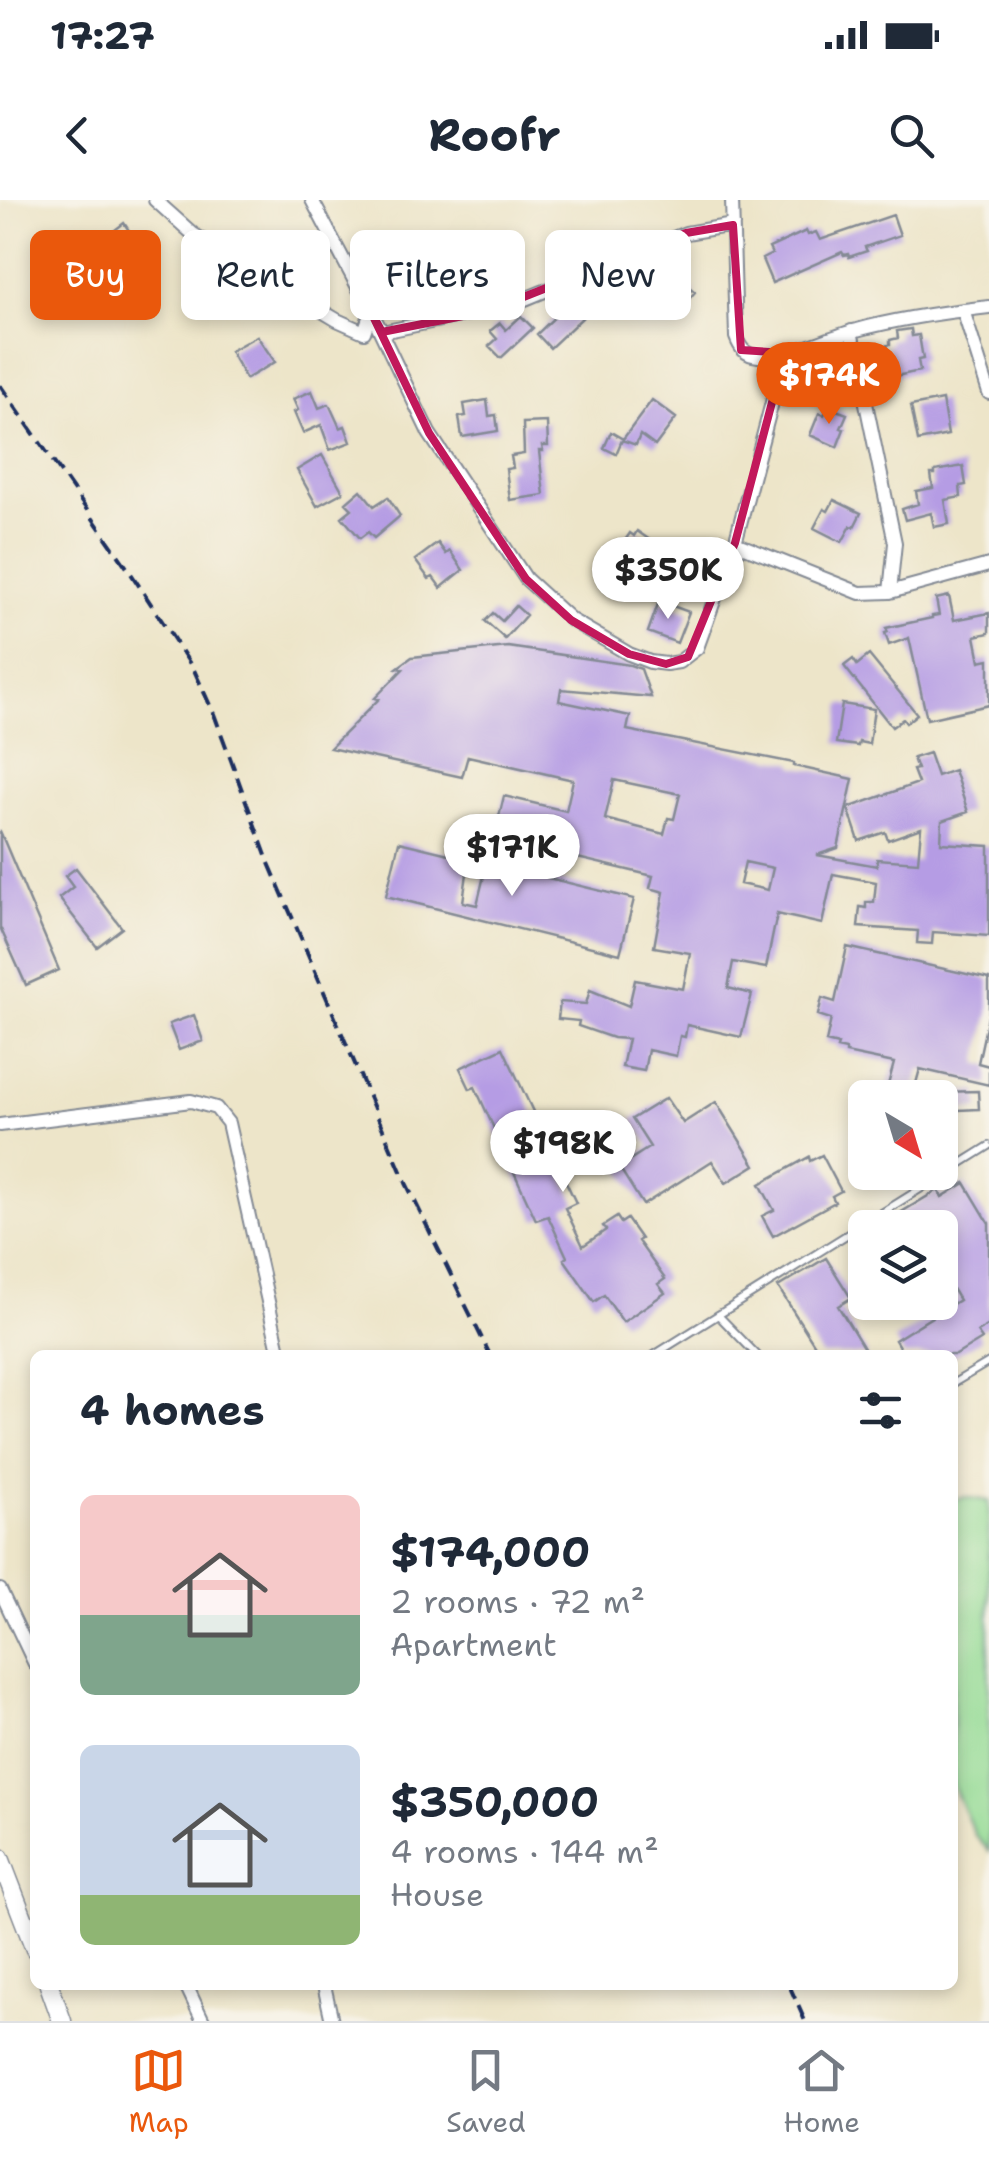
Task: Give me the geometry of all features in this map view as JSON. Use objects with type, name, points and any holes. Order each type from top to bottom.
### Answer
[{"type":"main road","points":[[0,1858],[30,1936]]},
{"type":"main road","points":[[51,1990],[62,2021]]},
{"type":"street","points":[[155,200],[192,234],[337,320],[364,332],[368,320]]},
{"type":"street","points":[[312,200],[350,272]]},
{"type":"street","points":[[732,200],[736,337],[752,356],[785,352],[852,331],[989,307]]},
{"type":"street","points":[[525,300],[686,233],[733,226]]},
{"type":"street","points":[[963,310],[989,393]]},
{"type":"street","points":[[375,320],[382,332],[443,320]]},
{"type":"street","points":[[375,320],[429,433],[514,563],[537,591],[594,635],[629,654],[666,664],[679,662],[697,648],[734,543],[785,352]]},
{"type":"street","points":[[852,331],[895,543],[890,592]]},
{"type":"street","points":[[734,543],[860,593],[890,592],[989,565]]},
{"type":"street","points":[[0,1125],[191,1101],[216,1108],[228,1123],[279,1350]]},
{"type":"street","points":[[0,1590],[30,1653]]},
{"type":"street","points":[[188,1990],[203,2021]]},
{"type":"street","points":[[325,1990],[332,2021]]},
{"type":"lane","points":[[662,1350],[989,1146]]},
{"type":"lane","points":[[718,1315],[752,1350]]},
{"type":"lane","points":[[958,1380],[989,1362]]},
{"type":"highlighted area","points":[[733,225],[741,350],[785,353],[735,543],[688,657],[666,664],[629,654],[571,620],[526,579],[429,433],[371,312],[382,332],[488,311],[686,233]]},
{"type":"green space","points":[[958,1499],[989,1501],[989,1851],[975,1835],[958,1797]]},
{"type":"building","points":[[893,215],[900,235],[849,257],[842,252],[772,283],[762,259],[772,254],[769,248],[806,231],[808,235],[816,232],[820,240]]},
{"type":"building","points":[[517,320],[525,320],[533,328],[501,358],[489,346],[497,339],[490,331],[500,323],[506,330]]},
{"type":"building","points":[[551,320],[580,320],[550,348],[537,334]]},
{"type":"building","points":[[911,329],[912,336],[919,335],[923,359],[918,360],[920,371],[896,376],[887,345],[898,338],[897,331]]},
{"type":"building","points":[[257,336],[275,362],[246,379],[230,351]]},
{"type":"building","points":[[312,391],[319,408],[329,404],[351,442],[330,450],[321,425],[303,433],[293,399]]},
{"type":"building","points":[[487,400],[489,416],[496,415],[498,431],[462,437],[459,417],[466,416],[464,404]]},
{"type":"building","points":[[652,400],[676,418],[655,446],[640,435],[636,445],[622,440],[616,454],[604,448],[611,432],[623,439]]},
{"type":"building","points":[[942,400],[948,435],[918,441],[911,406]]},
{"type":"building","points":[[828,407],[847,414],[837,447],[810,435],[819,413],[824,415]]},
{"type":"building","points":[[547,422],[548,446],[539,451],[544,495],[510,500],[506,469],[513,468],[511,456],[524,454],[523,423]]},
{"type":"building","points":[[322,455],[343,492],[317,506],[297,470]]},
{"type":"building","points":[[963,466],[966,485],[960,486],[961,497],[945,500],[949,524],[934,527],[931,513],[905,520],[902,509],[918,504],[916,491],[933,488],[931,474]]},
{"type":"building","points":[[361,490],[374,506],[388,497],[400,516],[374,538],[368,532],[360,538],[342,517],[352,509],[346,503]]},
{"type":"building","points":[[834,500],[861,513],[842,542],[814,528]]},
{"type":"building","points":[[637,531],[660,547],[637,579],[615,565],[624,552],[619,549],[630,533],[634,536]]},
{"type":"building","points":[[438,543],[446,554],[450,551],[463,570],[441,588],[415,560]]},
{"type":"building","points":[[949,596],[954,620],[989,613],[989,633],[975,636],[980,661],[989,659],[989,705],[927,719],[909,638],[889,645],[885,633],[886,628],[939,615],[936,599]]},
{"type":"building","points":[[659,601],[689,612],[677,643],[648,632]]},
{"type":"building","points":[[516,606],[526,615],[505,639],[485,621],[493,613],[502,621]]},
{"type":"building","points":[[508,647],[641,669],[651,697],[561,689],[559,701],[630,716],[627,730],[794,763],[853,779],[838,848],[817,855],[877,866],[877,859],[918,862],[921,828],[888,840],[885,832],[859,841],[848,808],[918,783],[913,758],[929,753],[937,776],[954,770],[968,812],[942,821],[941,843],[989,846],[989,936],[933,932],[932,944],[917,943],[918,931],[858,927],[860,907],[874,902],[876,882],[833,874],[822,924],[777,914],[766,968],[733,962],[728,988],[752,994],[741,1037],[687,1025],[676,1056],[648,1050],[644,1071],[622,1067],[628,1039],[578,1026],[579,1021],[558,1019],[560,1002],[586,1004],[590,990],[629,1006],[635,980],[683,989],[690,953],[654,947],[664,892],[650,888],[653,876],[498,839],[504,796],[566,811],[573,780],[468,756],[462,777],[330,748],[379,699],[375,698],[403,669],[397,668],[412,657]],"holes":[[[614,780],[680,794],[674,819],[668,818],[664,834],[605,819]],[[745,862],[773,868],[768,890],[740,884]]]},
{"type":"building","points":[[869,655],[917,714],[906,723],[903,719],[892,727],[844,666],[853,659],[857,665]]},
{"type":"building","points":[[842,704],[874,709],[869,744],[836,743]]},
{"type":"building","points":[[0,831],[59,970],[26,985],[0,927]]},
{"type":"building","points":[[399,842],[469,859],[463,902],[477,905],[487,863],[634,899],[620,954],[386,896]]},
{"type":"building","points":[[76,868],[122,928],[97,947],[59,898],[73,887],[65,876]]},
{"type":"building","points":[[847,947],[989,979],[989,1012],[978,1063],[989,1066],[989,1085],[920,1069],[917,1080],[889,1080],[894,1063],[846,1053],[838,1045],[826,1042],[831,1019],[818,1015],[822,998],[835,1002]]},
{"type":"building","points":[[194,1015],[203,1041],[179,1050],[169,1024]]},
{"type":"building","points":[[503,1048],[576,1203],[565,1208],[583,1246],[617,1217],[621,1223],[627,1219],[665,1279],[658,1284],[665,1293],[623,1322],[604,1295],[594,1302],[564,1259],[567,1257],[548,1216],[536,1220],[475,1087],[470,1089],[460,1068]]},
{"type":"building","points":[[978,1091],[979,1109],[958,1110],[958,1092]]},
{"type":"building","points":[[666,1098],[683,1123],[716,1102],[755,1165],[726,1183],[712,1161],[643,1205],[619,1167],[650,1147],[632,1119]]},
{"type":"building","points":[[822,1155],[841,1191],[832,1196],[835,1202],[773,1236],[762,1216],[774,1210],[760,1184],[809,1157],[810,1161]]},
{"type":"building","points":[[965,1183],[989,1223],[989,1325],[977,1332],[982,1339],[958,1354],[958,1350],[901,1350],[895,1340],[927,1320],[958,1320],[958,1210],[905,1210],[938,1190],[942,1197]]},
{"type":"building","points":[[826,1258],[848,1293],[848,1300],[838,1306],[865,1350],[818,1350],[778,1287]]},
{"type":"railway","points":[[0,385],[194,670],[268,861],[406,1183],[488,1350]]},
{"type":"railway","points":[[791,1990],[805,2021]]}]
